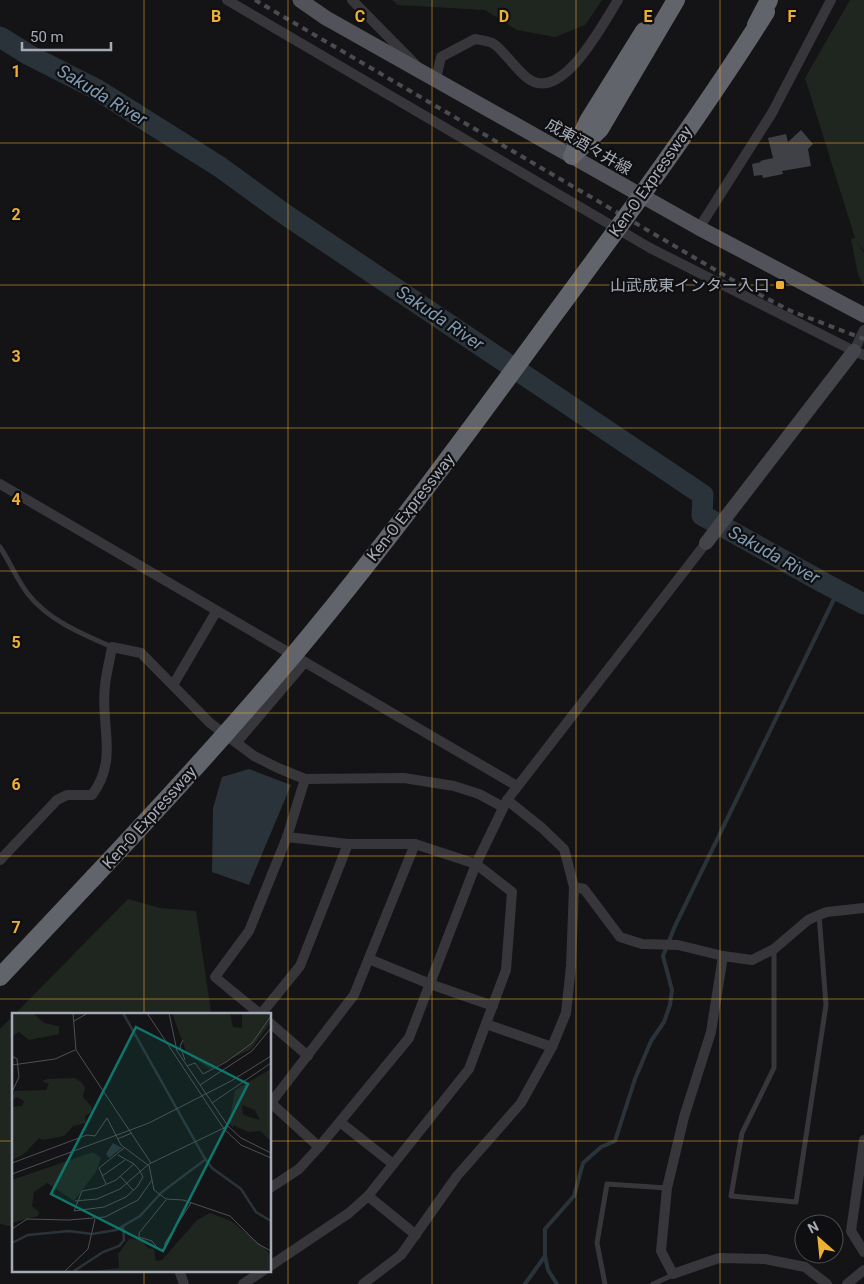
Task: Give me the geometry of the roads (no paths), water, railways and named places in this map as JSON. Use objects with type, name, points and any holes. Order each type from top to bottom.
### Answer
[{"type":"highway","points":[[572,156],[588,121],[664,0]]},
{"type":"highway","points":[[572,156],[600,129],[676,0]]},
{"type":"highway","name":"Ken-O Expressway","points":[[0,977],[163,803],[310,636],[379,550],[634,206],[749,39],[768,6]]},
{"type":"main road","name":"成東酒々井線","points":[[300,0],[326,18],[699,228],[864,315]]},
{"type":"street","points":[[227,0],[650,248],[859,353]]},
{"type":"street","points":[[352,0],[422,71]]},
{"type":"street","points":[[436,79],[441,57],[475,39],[494,44],[528,79],[542,84],[556,80],[571,70],[618,0]]},
{"type":"street","points":[[699,228],[772,113],[831,0]]},
{"type":"street","points":[[271,1187],[299,1169],[409,1038],[476,864],[505,804],[706,543],[859,353],[864,330]]},
{"type":"street","points":[[0,484],[216,612],[517,786]]},
{"type":"street","points":[[173,685],[216,612]]},
{"type":"street","points":[[0,860],[57,800],[67,795],[92,795],[99,785],[107,759],[104,686],[112,647],[141,654],[210,723],[264,762],[305,779],[404,778],[454,786],[505,804],[542,828],[564,849],[574,887],[571,966],[566,1013],[552,1048],[522,1103],[457,1176],[401,1255],[364,1284]]},
{"type":"street","points":[[237,742],[305,662]]},
{"type":"street","points":[[259,1013],[215,977],[249,931],[287,837],[305,779]]},
{"type":"street","points":[[271,1265],[349,1213],[368,1196],[469,1069],[506,970],[512,892],[476,864],[415,844],[348,844],[287,837]]},
{"type":"street","points":[[261,1013],[300,966],[348,844]]},
{"type":"street","points":[[271,1102],[354,995],[415,844]]},
{"type":"street","points":[[574,887],[584,890],[620,937],[642,944],[678,945],[723,956],[752,960],[774,949],[808,920],[827,912],[864,908]]},
{"type":"street","points":[[723,956],[711,1032],[684,1117],[667,1188],[661,1251],[673,1274],[719,1258],[765,1259],[805,1266],[827,1284]]},
{"type":"street","points":[[368,958],[430,984],[493,1006]]},
{"type":"street","points":[[271,1024],[308,1056]]},
{"type":"street","points":[[486,1024],[552,1048]]},
{"type":"street","points":[[271,1104],[319,1147]]},
{"type":"street","points":[[340,1122],[393,1164]]},
{"type":"street","points":[[862,1247],[851,1231],[864,1140]]},
{"type":"street","points":[[368,1196],[416,1235]]},
{"type":"street","points":[[847,1284],[864,1270]]},
{"type":"street","points":[[243,1284],[261,1272]]},
{"type":"lane","points":[[0,547],[28,594],[51,616],[79,632],[112,647]]},
{"type":"lane","points":[[774,949],[774,1068],[742,1133],[731,1196],[796,1202],[826,1005],[819,915]]},
{"type":"lane","points":[[605,1284],[597,1243],[607,1184],[667,1188]]},
{"type":"lane","points":[[653,1284],[673,1274]]},
{"type":"waterway","name":"Sakuda River","points":[[0,37],[29,55],[96,89],[220,167],[286,215],[703,495],[702,515],[864,604]]},
{"type":"waterway","points":[[557,1284],[548,1270],[545,1256],[545,1229],[574,1196],[583,1163],[601,1147],[615,1141],[635,1079],[651,1041],[664,1022],[670,1005],[672,990],[663,956],[675,926],[838,591]]},
{"type":"waterway","points":[[525,1284],[545,1256]]},
{"type":"railway","points":[[255,0],[741,285],[791,311],[864,339]]},
{"type":"place","name":"山武成東インター入口","points":[[780,285]]}]
